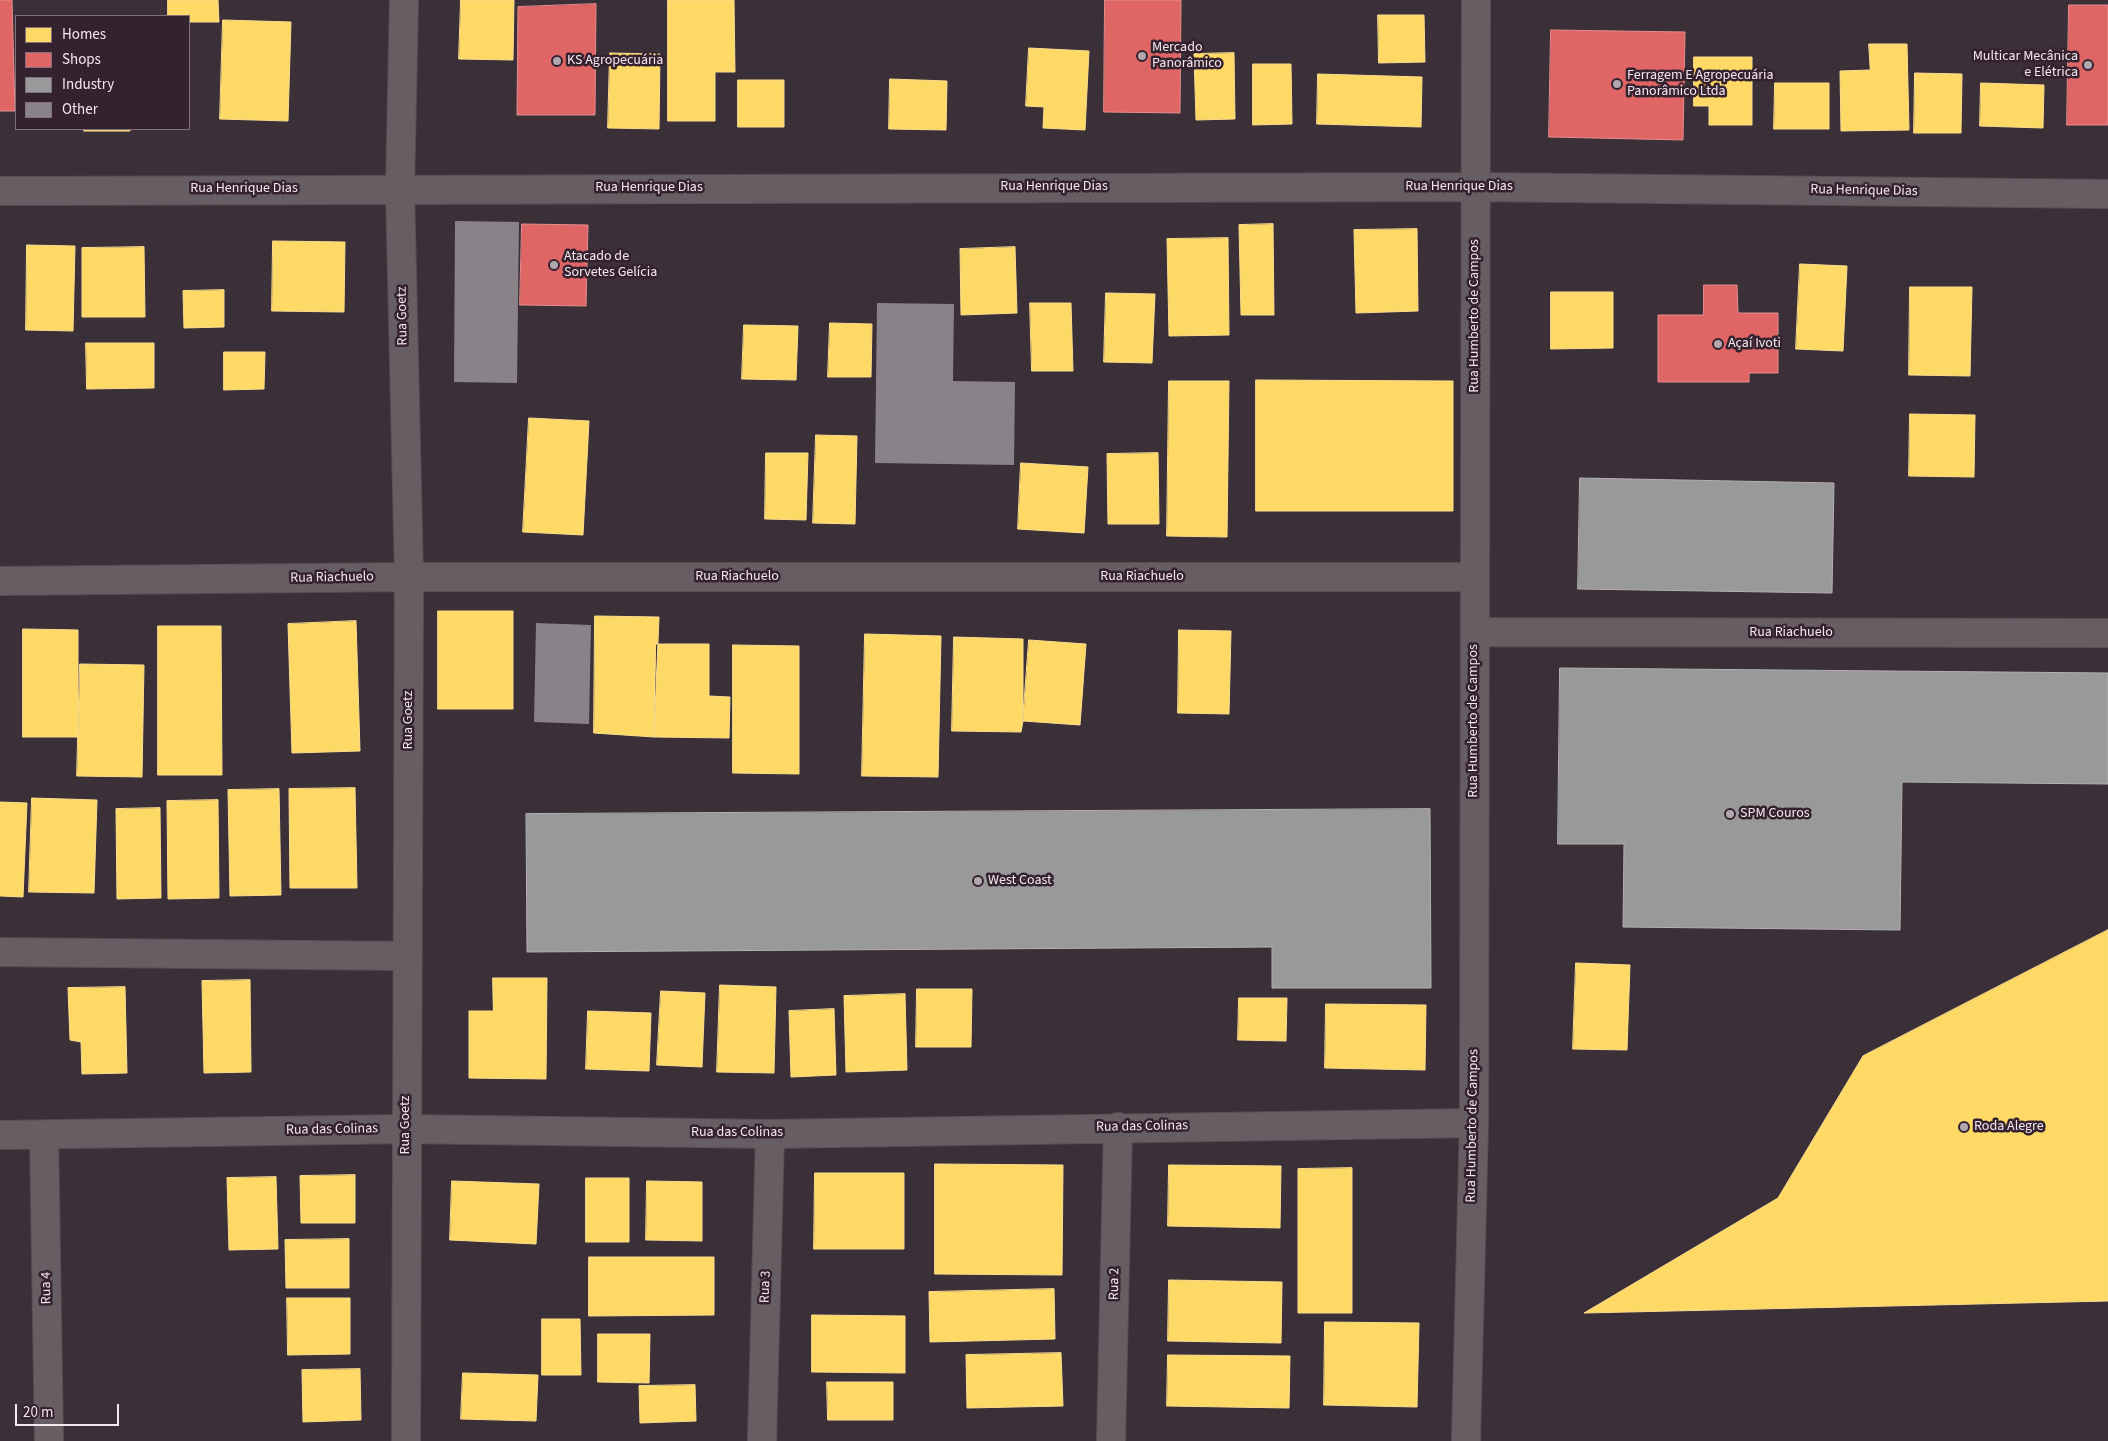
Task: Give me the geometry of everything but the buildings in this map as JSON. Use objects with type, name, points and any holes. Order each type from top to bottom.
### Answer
[{"type":"street","name":"Rua Goetz","points":[[404,0],[400,188],[409,577],[406,1441]]},
{"type":"street","name":"Rua Humberto de Campos","points":[[1466,1441],[1474,1123],[1476,0]]},
{"type":"street","name":"Rua Henrique Dias","points":[[0,191],[400,188],[1476,186],[2108,194]]},
{"type":"street","name":"Rua Riachuelo","points":[[0,581],[409,577],[1474,576]]},
{"type":"street","name":"Rua Riachuelo","points":[[1474,632],[2108,633]]},
{"type":"street","points":[[0,952],[407,956]]},
{"type":"street","name":"Rua das Colinas","points":[[0,1135],[406,1129],[770,1134],[1118,1127],[1474,1123]]},
{"type":"street","name":"Rua 2","points":[[1111,1441],[1118,1127]]},
{"type":"street","name":"Rua 3","points":[[762,1441],[770,1134]]},
{"type":"street","name":"Rua 4","points":[[44,1135],[50,1441]]},
{"type":"place","name":"Mercado Panorâmico","points":[[1142,56]]},
{"type":"place","name":"KS Agropecuária","points":[[557,61]]},
{"type":"place","name":"Multicar Mecânica e Elétrica","points":[[2088,65]]},
{"type":"place","name":"Ferragem E Agropecuária Panorâmico Ltda","points":[[1617,84]]},
{"type":"place","name":"Atacado de Sorvetes Gelícia","points":[[554,265]]},
{"type":"place","name":"Açaí Ivoti","points":[[1718,344]]},
{"type":"place","name":"SPM Couros","points":[[1730,814]]},
{"type":"place","name":"West Coast","points":[[978,881]]},
{"type":"place","name":"Roda Alegre","points":[[1964,1127]]}]
